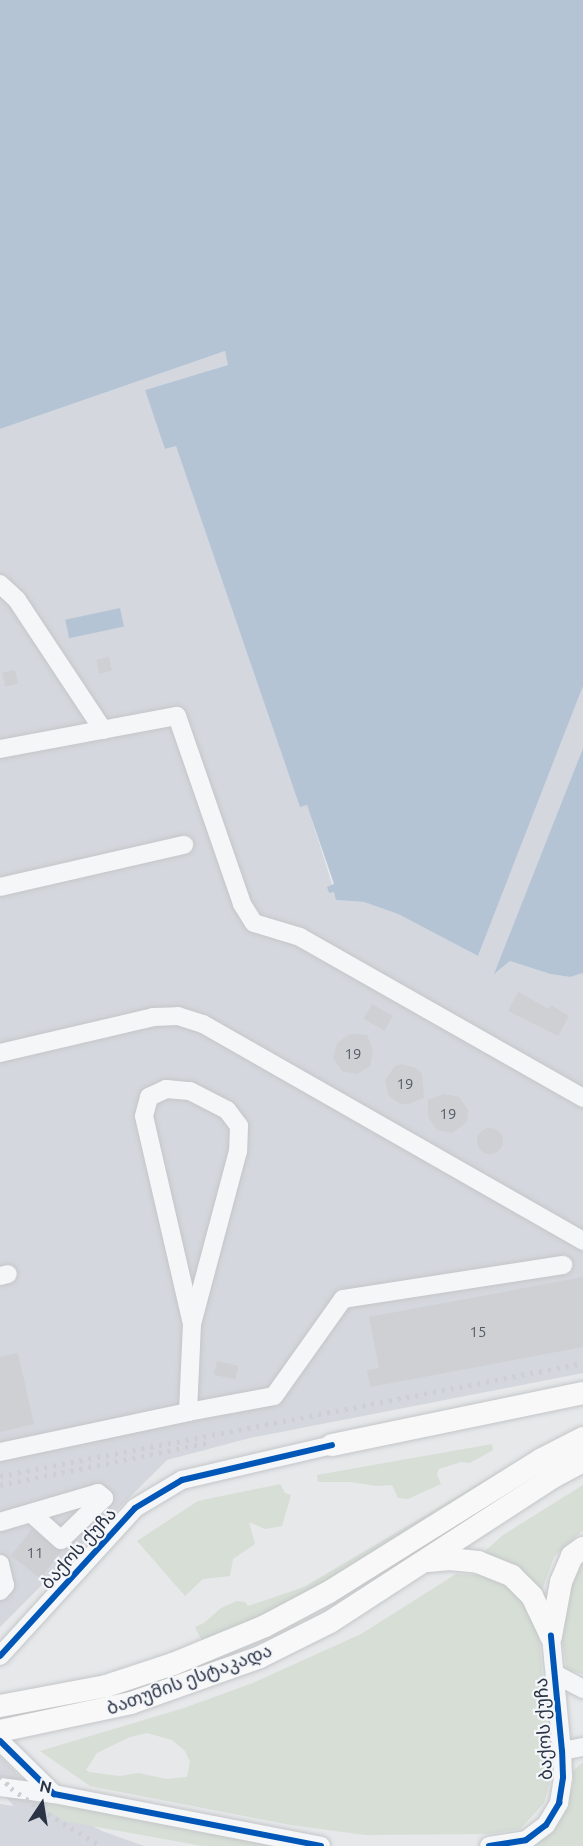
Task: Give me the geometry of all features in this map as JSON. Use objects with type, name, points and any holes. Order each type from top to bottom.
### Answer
[{"type":"main road","points":[[332,1445],[583,1393]]},
{"type":"main road","name":"ბათუმის ესტაკადა","points":[[0,1706],[106,1686],[173,1664],[265,1626],[384,1558],[542,1460],[583,1438]]},
{"type":"main road","points":[[426,1561],[553,1477],[583,1461]]},
{"type":"main road","points":[[551,1636],[561,1582],[572,1556],[583,1548]]},
{"type":"main road","points":[[426,1561],[450,1559],[478,1562],[512,1576],[532,1596],[551,1636]]},
{"type":"main road","name":"ბათუმის ესტაკადა","points":[[0,1731],[131,1703],[260,1657],[330,1622],[426,1561]]},
{"type":"street","points":[[1,587],[17,600],[103,730]]},
{"type":"street","points":[[0,749],[177,716],[242,904],[254,923],[300,937],[583,1098]]},
{"type":"street","points":[[0,887],[184,845]]},
{"type":"street","points":[[0,1052],[153,1017],[178,1016],[202,1024],[583,1240]]},
{"type":"street","points":[[188,1412],[192,1324],[238,1151],[239,1126],[227,1110],[218,1105],[190,1091],[166,1089],[149,1097],[144,1116],[192,1324]]},
{"type":"street","points":[[0,1452],[274,1396],[343,1299],[563,1265]]},
{"type":"street","name":"ბაქოს ქუჩა","points":[[0,1656],[135,1508],[182,1480],[332,1445]]},
{"type":"street","points":[[0,1522],[31,1514]]},
{"type":"street","points":[[0,1564],[5,1585],[0,1591]]},
{"type":"street","name":"ბაქოს ქუჩა","points":[[489,1846],[526,1840],[546,1825],[559,1803],[563,1777],[562,1751],[551,1636]]},
{"type":"street","points":[[555,1674],[583,1689]]},
{"type":"street","points":[[0,1741],[54,1794]]},
{"type":"street","points":[[562,1751],[583,1747]]},
{"type":"street","points":[[0,1787],[54,1794],[321,1846]]},
{"type":"shaded area","points":[[225,351],[229,365],[145,390],[166,449],[176,445],[300,806],[307,804],[337,900],[364,902],[398,914],[478,956],[583,686],[583,748],[495,973],[510,961],[550,974],[570,977],[583,973],[583,1373],[250,1438],[167,1460],[0,1627],[0,429]]},
{"type":"shaded area","points":[[492,1444],[493,1450],[470,1463],[461,1462],[439,1469],[437,1474],[441,1484],[408,1499],[398,1498],[392,1485],[318,1482],[317,1475]]},
{"type":"shaded area","points":[[534,1451],[320,1587],[272,1611],[202,1641],[195,1627],[204,1623],[221,1608],[237,1601],[245,1602],[248,1606],[304,1587]]},
{"type":"shaded area","points":[[280,1484],[285,1493],[291,1495],[282,1526],[265,1529],[249,1522],[255,1544],[233,1559],[230,1576],[203,1579],[185,1596],[137,1541],[198,1501]]},
{"type":"shaded area","points":[[583,1485],[583,1530],[554,1557],[541,1593],[482,1554],[503,1535]]},
{"type":"shaded area","points":[[583,1562],[583,1674],[567,1670],[560,1629],[566,1587]]},
{"type":"shaded area","points":[[456,1574],[478,1575],[498,1581],[515,1592],[538,1622],[551,1778],[544,1803],[520,1829],[489,1834],[365,1835],[291,1825],[90,1786],[40,1751],[184,1708],[253,1683],[361,1634]],"holes":[[[147,1733],[172,1740],[185,1751],[190,1762],[187,1777],[166,1779],[139,1773],[119,1776],[86,1770],[97,1753],[130,1737]]]},
{"type":"shaded area","points":[[0,1756],[42,1800],[102,1831],[144,1846],[0,1846],[0,1804],[14,1806],[0,1791]]},
{"type":"shaded area","points":[[583,1762],[583,1846],[529,1846],[542,1839],[562,1818],[573,1786],[573,1771]]},
{"type":"shaded area","points":[[48,1804],[280,1846],[203,1846],[64,1821],[47,1810]]},
{"type":"water","points":[[0,0],[583,0],[583,686],[478,956],[398,914],[364,902],[336,900],[334,892],[329,893],[327,887],[334,884],[307,805],[300,807],[176,446],[165,449],[145,390],[228,365],[225,351],[0,429]]},
{"type":"water","points":[[120,608],[124,627],[69,638],[65,620]]},
{"type":"water","points":[[583,748],[583,973],[570,977],[550,974],[510,961],[494,974]]},
{"type":"building","points":[[109,657],[112,671],[99,673],[96,660]]},
{"type":"building","points":[[15,670],[18,684],[5,686],[2,673]]},
{"type":"building","points":[[518,992],[549,1009],[551,1005],[569,1016],[558,1036],[508,1011]]},
{"type":"building","points":[[372,1004],[393,1016],[384,1031],[364,1019]]},
{"type":"building","points":[[350,1034],[367,1035],[373,1051],[370,1066],[357,1074],[342,1071],[333,1058],[337,1043]]},
{"type":"building","points":[[401,1064],[416,1068],[422,1073],[424,1098],[408,1104],[400,1104],[388,1095],[385,1080],[394,1067]]},
{"type":"building","points":[[444,1094],[459,1097],[468,1110],[467,1122],[452,1133],[437,1130],[428,1117],[428,1100]]},
{"type":"building","points":[[490,1128],[499,1132],[503,1141],[499,1150],[490,1154],[481,1150],[477,1141],[481,1132]]},
{"type":"building","points":[[583,1277],[583,1347],[370,1387],[367,1370],[379,1368],[369,1317]]},
{"type":"building","points":[[18,1353],[34,1424],[0,1432],[0,1357]]},
{"type":"building","points":[[217,1361],[238,1366],[235,1380],[214,1375]]},
{"type":"building","points":[[32,1529],[61,1552],[40,1579],[11,1556]]},
{"type":"railway","points":[[0,1476],[583,1363]]},
{"type":"railway","points":[[0,1485],[211,1442]]},
{"type":"railway","points":[[0,1776],[11,1788],[48,1814],[101,1846]]},
{"type":"cycle path","points":[[0,1656],[135,1508],[182,1480],[332,1445]]},
{"type":"cycle path","points":[[489,1846],[526,1840],[546,1825],[559,1803],[563,1777],[562,1751],[551,1636]]},
{"type":"cycle path","points":[[0,1741],[54,1794],[321,1846]]}]
